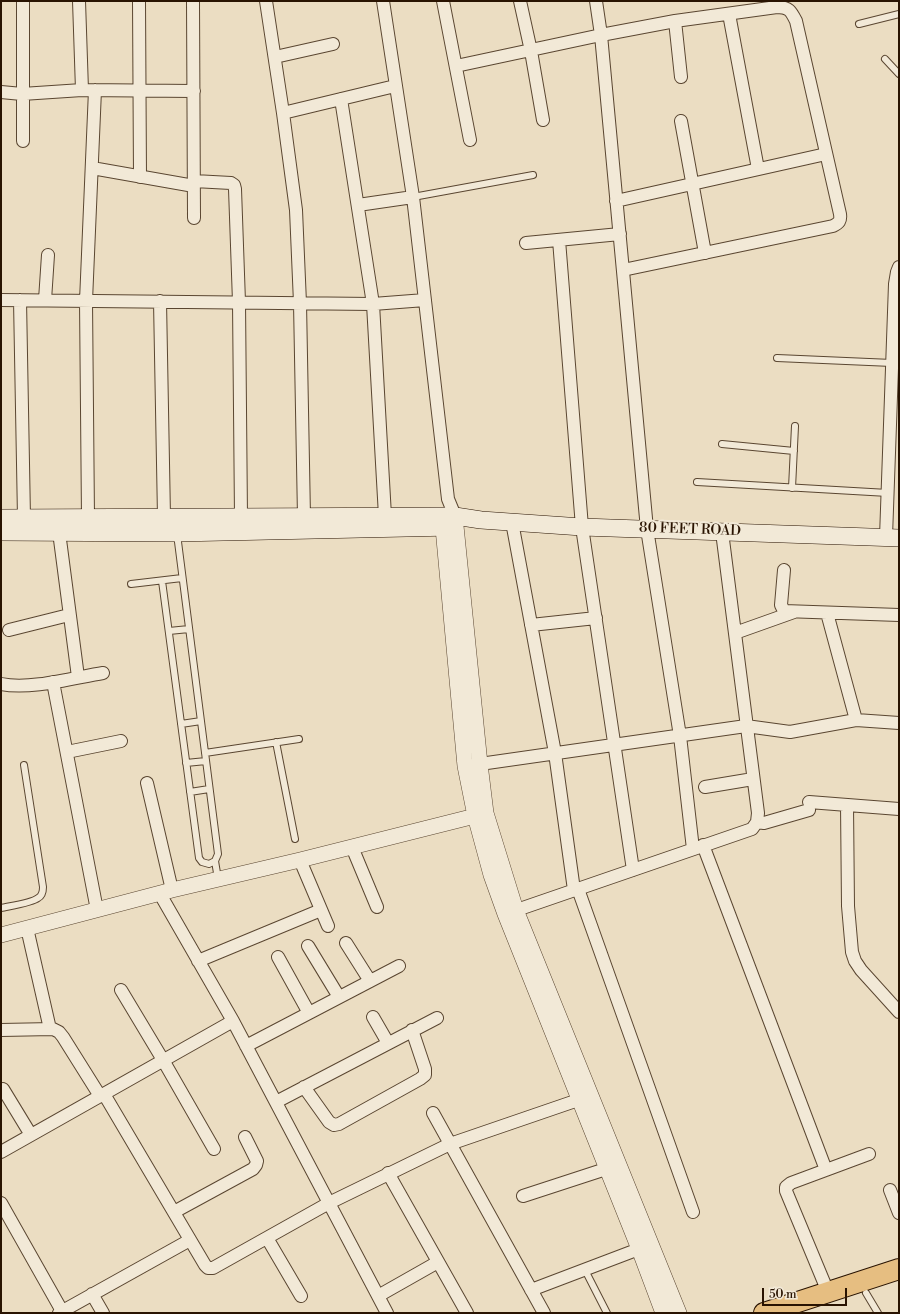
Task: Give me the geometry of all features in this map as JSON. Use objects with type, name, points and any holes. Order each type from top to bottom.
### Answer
[{"type":"highway","points":[[764,1313],[899,1269]]},
{"type":"highway","points":[[804,1313],[899,1282]]},
{"type":"main road","points":[[1,518],[385,516],[449,522]]},
{"type":"main road","name":"80 FEET ROAD","points":[[449,522],[481,520],[582,527],[892,538]]},
{"type":"main road","points":[[1,532],[177,533],[449,522]]},
{"type":"street","points":[[23,1],[23,141]]},
{"type":"street","points":[[79,1],[82,90]]},
{"type":"street","points":[[139,1],[140,176]]},
{"type":"street","points":[[194,1],[194,218]]},
{"type":"street","points":[[266,1],[296,210],[300,303],[304,517]]},
{"type":"street","points":[[383,1],[413,197],[448,499],[472,765],[491,875],[511,912],[613,1167],[679,1313]]},
{"type":"street","points":[[443,1],[470,140]]},
{"type":"street","points":[[520,1],[531,51],[543,120]]},
{"type":"street","points":[[596,1],[601,35],[647,529],[698,847],[826,1170]]},
{"type":"street","points":[[456,66],[601,35],[675,21],[729,14],[754,5],[785,7],[792,12],[796,21],[840,214],[840,220],[833,226],[623,270]]},
{"type":"street","points":[[729,14],[758,169]]},
{"type":"street","points":[[675,21],[681,77]]},
{"type":"street","points":[[275,57],[333,44]]},
{"type":"street","points":[[283,113],[395,86]]},
{"type":"street","points":[[1,92],[22,94],[82,90],[194,91]]},
{"type":"street","points":[[88,518],[86,301],[95,90]]},
{"type":"street","points":[[341,99],[373,304],[385,516]]},
{"type":"street","points":[[681,121],[705,253]]},
{"type":"street","points":[[616,201],[826,154]]},
{"type":"street","points":[[92,168],[194,184],[231,183],[234,185],[239,302],[241,517]]},
{"type":"street","points":[[358,205],[413,197]]},
{"type":"street","points":[[526,243],[620,234]]},
{"type":"street","points":[[559,240],[582,527],[616,745],[633,870]]},
{"type":"street","points":[[45,300],[48,255]]},
{"type":"street","points":[[892,538],[888,493],[892,363],[896,319],[895,284],[899,267]]},
{"type":"street","points":[[1,300],[373,304],[425,300]]},
{"type":"street","points":[[20,300],[24,518]]},
{"type":"street","points":[[160,301],[164,518]]},
{"type":"street","points":[[512,522],[555,753],[576,889],[693,1212]]},
{"type":"street","points":[[59,532],[78,677]]},
{"type":"street","points":[[511,912],[752,829],[757,822],[758,813],[722,532]]},
{"type":"street","points":[[784,570],[781,605],[784,611],[899,615]]},
{"type":"street","points":[[735,633],[794,612]]},
{"type":"street","points":[[827,613],[856,720]]},
{"type":"street","points":[[9,630],[69,615]]},
{"type":"street","points":[[531,625],[596,618]]},
{"type":"street","points":[[1,684],[9,686],[31,686],[103,673]]},
{"type":"street","points":[[53,682],[97,910]]},
{"type":"street","points":[[472,765],[746,726],[790,732],[856,720],[899,724]]},
{"type":"street","points":[[67,752],[121,741]]},
{"type":"street","points":[[705,787],[753,779]]},
{"type":"street","points":[[147,783],[166,892],[198,961],[233,1021],[387,1313]]},
{"type":"street","points":[[757,822],[764,823],[809,806],[847,805],[899,809]]},
{"type":"street","points":[[847,805],[848,906],[852,952],[855,961],[861,970],[899,1012]]},
{"type":"street","points":[[1,935],[166,892],[300,860],[480,814]]},
{"type":"street","points":[[352,847],[377,907]]},
{"type":"street","points":[[300,860],[328,926]]},
{"type":"street","points":[[198,961],[321,910]]},
{"type":"street","points":[[27,928],[50,1030]]},
{"type":"street","points":[[346,943],[370,981]]},
{"type":"street","points":[[308,946],[339,997]]},
{"type":"street","points":[[278,957],[309,1013]]},
{"type":"street","points":[[246,1046],[399,966]]},
{"type":"street","points":[[121,990],[164,1060],[214,1149]]},
{"type":"street","points":[[373,1016],[388,1043]]},
{"type":"street","points":[[276,1102],[437,1018]]},
{"type":"street","points":[[1,1152],[233,1021]]},
{"type":"street","points":[[1,1030],[53,1029],[59,1032],[102,1095],[208,1268],[213,1268],[388,1173],[450,1144],[585,1097]]},
{"type":"street","points":[[304,1087],[329,1122],[334,1125],[339,1124],[420,1080],[424,1075],[425,1069],[412,1030]]},
{"type":"street","points":[[3,1089],[31,1135]]},
{"type":"street","points":[[433,1113],[544,1313]]},
{"type":"street","points":[[174,1212],[256,1166],[257,1161],[245,1137]]},
{"type":"street","points":[[828,1292],[786,1191],[786,1187],[791,1183],[869,1154]]},
{"type":"street","points":[[523,1196],[613,1167]]},
{"type":"street","points":[[613,1167],[639,1249],[663,1313]]},
{"type":"street","points":[[388,1173],[467,1313]]},
{"type":"street","points":[[890,1190],[899,1213]]},
{"type":"street","points":[[1,1203],[60,1312],[190,1240]]},
{"type":"street","points":[[267,1238],[301,1296]]},
{"type":"street","points":[[531,1290],[639,1249]]},
{"type":"street","points":[[378,1296],[438,1262]]},
{"type":"street","points":[[92,1294],[102,1313]]},
{"type":"lane","points":[[859,24],[899,14]]},
{"type":"lane","points":[[885,59],[899,74]]},
{"type":"lane","points":[[413,197],[533,174]]},
{"type":"lane","points":[[777,358],[892,363]]},
{"type":"lane","points":[[792,488],[795,426]]},
{"type":"lane","points":[[722,444],[794,451]]},
{"type":"lane","points":[[697,482],[888,493]]},
{"type":"lane","points":[[177,533],[218,854],[215,861],[218,879]]},
{"type":"lane","points":[[131,584],[182,578]]},
{"type":"lane","points":[[162,581],[199,858],[202,862],[209,864],[215,861]]},
{"type":"lane","points":[[169,631],[189,629]]},
{"type":"lane","points":[[181,724],[201,721]]},
{"type":"lane","points":[[205,753],[300,739]]},
{"type":"lane","points":[[276,742],[295,839]]},
{"type":"lane","points":[[186,763],[206,761]]},
{"type":"lane","points":[[1,908],[33,901],[39,898],[43,887],[24,765]]},
{"type":"lane","points":[[190,792],[209,789]]},
{"type":"lane","points":[[585,1270],[607,1313]]},
{"type":"lane","points":[[866,1293],[878,1313]]}]
